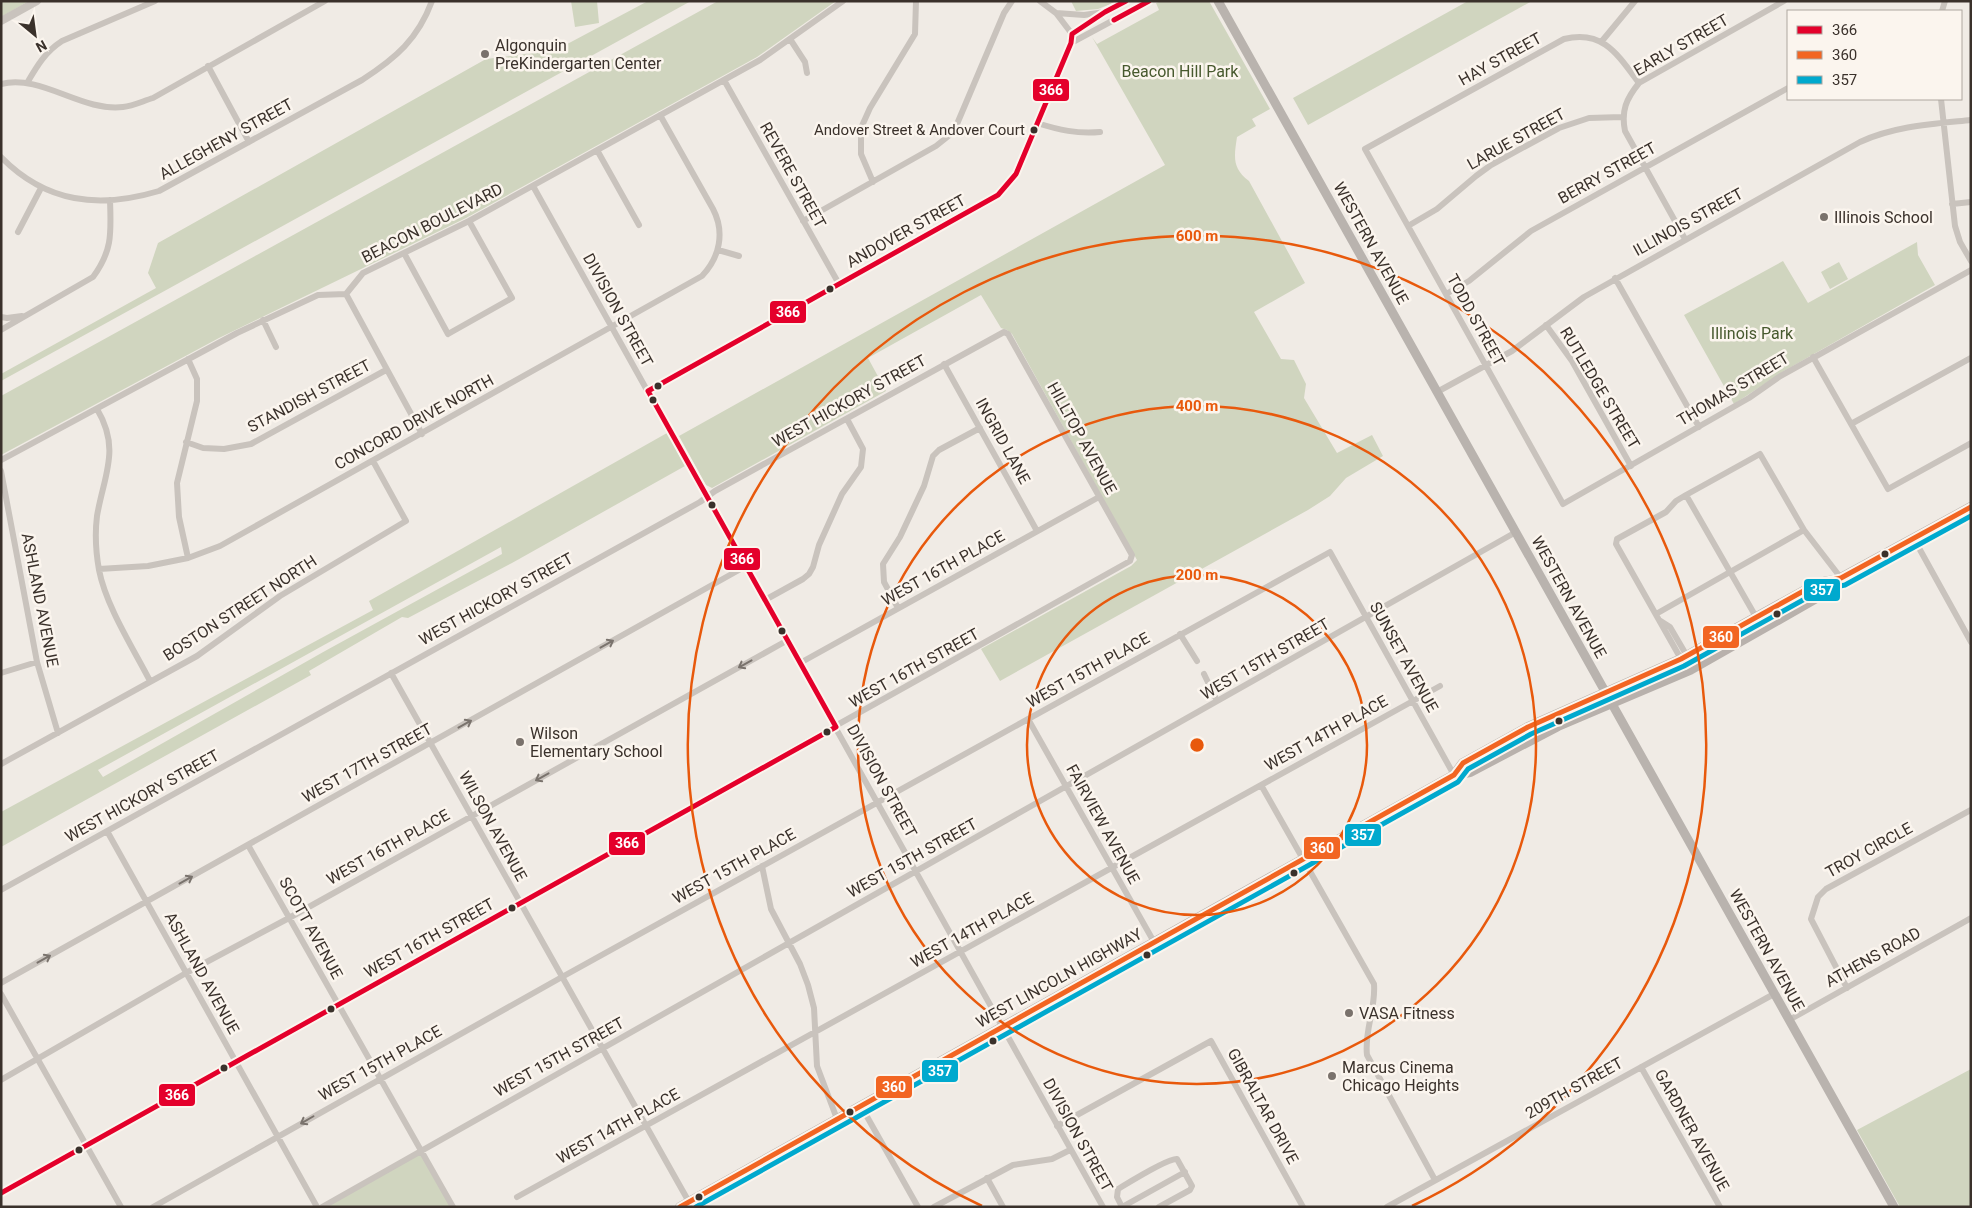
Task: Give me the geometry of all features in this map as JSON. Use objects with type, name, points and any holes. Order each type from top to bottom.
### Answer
[{"type":"main road","name":"WESTERN AVENUE","points":[[1218,1],[1894,1207]]},
{"type":"main road","points":[[1841,578],[1971,507]]},
{"type":"main road","name":"WEST LINCOLN HIGHWAY","points":[[1454,775],[1463,763],[1506,738],[1559,711],[1684,657],[1818,583],[1841,578]]},
{"type":"main road","name":"WEST LINCOLN HIGHWAY","points":[[684,1204],[1454,775],[1470,772],[1561,725],[1666,681],[1706,661],[1820,596],[1841,578]]},
{"type":"street","points":[[1,21],[37,1]]},
{"type":"street","points":[[27,83],[51,48],[62,41],[155,1]]},
{"type":"street","points":[[1,84],[27,83],[90,104],[124,107],[153,98],[325,1]]},
{"type":"street","name":"ALLEGHENY STREET","points":[[1,157],[13,169],[41,188],[71,198],[110,200],[138,197],[159,191],[381,68],[413,38],[424,22],[432,1]]},
{"type":"street","name":"BEACON BOULEVARD","points":[[346,294],[363,273],[469,221],[760,60],[843,1]]},
{"type":"street","points":[[872,182],[861,154],[861,128],[870,108],[915,34],[916,1]]},
{"type":"street","points":[[803,221],[936,146],[950,134],[957,124],[1004,13],[1012,1]]},
{"type":"street","points":[[1040,1],[1056,13],[1072,34],[1105,12],[1126,1]]},
{"type":"street","points":[[1071,43],[1148,1]]},
{"type":"street","points":[[1635,1],[1602,41],[1624,63],[1638,83]]},
{"type":"street","name":"EARLY STREET","points":[[1622,117],[1631,93],[1638,83],[1784,1]]},
{"type":"street","points":[[1056,13],[1084,15],[1105,12]]},
{"type":"street","name":"ANDOVER STREET","points":[[648,391],[998,195],[1016,174],[1071,43],[1072,34]]},
{"type":"street","name":"HAY STREET","points":[[1365,149],[1564,39],[1589,36],[1602,41]]},
{"type":"street","points":[[790,39],[805,62],[807,73]]},
{"type":"street","points":[[208,66],[249,142]]},
{"type":"street","name":"REVERE STREET","points":[[724,80],[838,284]]},
{"type":"street","name":"BERRY STREET","points":[[1446,294],[1469,281],[1531,231],[1787,89]]},
{"type":"street","points":[[1941,100],[1957,234],[1971,262]]},
{"type":"street","points":[[660,115],[716,215],[720,231],[718,250],[739,256]]},
{"type":"street","points":[[1622,117],[1625,131],[1644,168],[1685,239]]},
{"type":"street","name":"LARUE STREET","points":[[1408,226],[1437,209],[1491,165],[1559,128],[1575,121],[1589,118],[1622,117]]},
{"type":"street","name":"ILLINOIS STREET","points":[[1437,392],[1512,351],[1584,296],[1876,134],[1910,126],[1971,120]]},
{"type":"street","points":[[1037,123],[1067,132],[1082,134],[1100,132]]},
{"type":"street","name":"TODD STREET","points":[[1365,149],[1563,504]]},
{"type":"street","points":[[597,150],[639,225]]},
{"type":"street","name":"DIVISION STREET","points":[[533,186],[708,496],[1103,1207]]},
{"type":"street","points":[[18,232],[41,188]]},
{"type":"street","points":[[1,330],[86,282],[93,276],[103,264],[108,252],[111,237],[110,200]]},
{"type":"street","points":[[1952,204],[1971,202]]},
{"type":"street","points":[[404,253],[448,334],[512,298],[469,221]]},
{"type":"street","name":"CONCORD DRIVE NORTH","points":[[99,569],[148,566],[188,558],[220,546],[697,280],[711,265],[718,250]]},
{"type":"street","name":"THOMAS STREET","points":[[1563,504],[1749,398],[1778,377],[1971,270]]},
{"type":"street","points":[[1615,278],[1698,427]]},
{"type":"street","points":[[1,460],[188,358],[318,295],[346,294],[422,434]]},
{"type":"street","points":[[1,317],[27,315]]},
{"type":"street","points":[[263,320],[276,347]]},
{"type":"street","name":"RUTLEDGE STREET","points":[[1546,325],[1572,360],[1630,466]]},
{"type":"street","name":"WEST HICKORY STREET","points":[[1,890],[1004,332]]},
{"type":"street","name":"HILLTOP AVENUE","points":[[1004,332],[1008,334],[1132,555],[1132,559]]},
{"type":"street","points":[[1813,357],[1888,489],[1971,443]]},
{"type":"street","points":[[188,358],[197,379],[197,401],[177,483],[179,517],[188,558]]},
{"type":"street","points":[[1851,424],[1971,358]]},
{"type":"street","name":"INGRID LANE","points":[[944,364],[1037,531]]},
{"type":"street","name":"STANDISH STREET","points":[[186,442],[203,448],[224,449],[251,444],[386,370]]},
{"type":"street","points":[[97,409],[106,427],[110,452],[109,466],[97,518],[99,569],[106,596],[150,681]]},
{"type":"street","points":[[765,600],[809,574],[819,545],[842,494],[861,467],[863,450],[847,419]]},
{"type":"street","points":[[898,608],[884,582],[883,564],[900,537],[924,486],[933,456],[939,450],[980,428]]},
{"type":"street","points":[[1684,657],[1670,627],[1658,617],[1616,544],[1618,539],[1666,512],[1676,501],[1760,454],[1804,530],[1841,578]]},
{"type":"street","name":"BOSTON STREET NORTH","points":[[1,764],[197,656],[280,596],[406,521],[373,461]]},
{"type":"street","name":"ASHLAND AVENUE","points":[[1,471],[37,662],[58,733]]},
{"type":"street","points":[[1686,495],[1756,617]]},
{"type":"street","name":"WEST 16TH PLACE","points":[[800,663],[1099,496]]},
{"type":"street","points":[[1658,617],[1730,571],[1804,530]]},
{"type":"street","name":"WEST 15TH STREET","points":[[322,1207],[1516,532]]},
{"type":"street","points":[[1914,539],[1971,642]]},
{"type":"street","name":"SUNSET AVENUE","points":[[1330,552],[1454,775]]},
{"type":"street","name":"WEST 15TH PLACE","points":[[153,1207],[562,976],[1330,552]]},
{"type":"street","name":"WEST 16TH STREET","points":[[1,1193],[836,727],[1132,559]]},
{"type":"street","name":"WEST 17TH STREET","points":[[1,983],[746,566]]},
{"type":"street","points":[[1180,634],[1197,660]]},
{"type":"street","name":"WEST 16TH PLACE","points":[[1,1080],[186,973],[472,817],[788,640]]},
{"type":"street","points":[[1,673],[37,662]]},
{"type":"street","name":"WILSON AVENUE","points":[[391,673],[646,1126],[684,1204]]},
{"type":"street","points":[[1204,674],[1217,701]]},
{"type":"street","name":"WEST 14TH PLACE","points":[[517,1196],[1440,686]]},
{"type":"street","name":"FAIRVIEW AVENUE","points":[[1028,719],[1154,942]]},
{"type":"street","points":[[1261,785],[1374,984],[1375,999],[1367,1037],[1367,1055],[1435,1180]]},
{"type":"street","name":"TROY CIRCLE","points":[[1847,988],[1811,919],[1818,896],[1826,889],[1971,810]]},
{"type":"street","name":"ASHLAND AVENUE","points":[[107,831],[317,1207]]},
{"type":"street","name":"SCOTT AVENUE","points":[[248,845],[453,1207]]},
{"type":"street","points":[[762,866],[771,909],[800,964],[808,985],[814,1008],[817,1066],[837,1119]]},
{"type":"street","name":"ATHENS ROAD","points":[[1789,1020],[1971,918]]},
{"type":"street","points":[[1,994],[120,1207]]},
{"type":"street","name":"209TH STREET","points":[[1387,1207],[1774,994]]},
{"type":"street","name":"GIBRALTAR DRIVE","points":[[1057,1126],[1211,1041],[1303,1207]]},
{"type":"street","name":"GARDNER AVENUE","points":[[1641,1067],[1720,1207]]},
{"type":"street","points":[[861,1106],[918,1207]]},
{"type":"street","points":[[934,1207],[1013,1165],[1052,1159],[1070,1150]]},
{"type":"street","points":[[1159,1207],[1190,1190],[1192,1186],[1185,1172],[1177,1159],[1173,1158],[1118,1189],[1117,1197],[1122,1207],[1185,1172]]},
{"type":"street","points":[[986,1178],[1003,1207]]},
{"type":"green space","points":[[1,1],[29,1],[1,17]]},
{"type":"green space","points":[[571,1],[597,1],[599,23],[575,27]]},
{"type":"green space","points":[[648,1],[691,1],[1,381],[1,374],[156,288],[148,273],[158,243],[486,59],[556,50]]},
{"type":"green space","points":[[718,1],[836,1],[757,57],[466,218],[219,338],[1,455],[1,396]]},
{"type":"green space","points":[[1071,1],[1118,1],[1098,9],[1076,11]]},
{"type":"green space","name":"Beacon Hill Park","points":[[1161,1],[1209,1],[1270,109],[1252,119],[1256,126],[1237,137],[1235,150],[1237,167],[1249,181],[1305,283],[1254,312],[1281,359],[1294,360],[1306,384],[1304,398],[1337,453],[1372,435],[1383,456],[1346,478],[1330,496],[1308,510],[1000,681],[981,649],[1131,566],[1137,560],[1012,334],[1001,328],[981,295],[868,358],[886,391],[712,488],[706,485],[679,436],[1165,165],[1092,37],[1097,44],[1159,10],[1156,3]]},
{"type":"green space","points":[[1468,1],[1532,1],[1308,125],[1293,98]]},
{"type":"green space","name":"Illinois Park","points":[[1917,242],[1918,255],[1935,285],[1784,371],[1734,404],[1684,315],[1783,261],[1808,303]]},
{"type":"green space","points":[[1839,262],[1848,279],[1830,289],[1821,272]]},
{"type":"green space","points":[[667,433],[685,466],[512,563],[408,618],[402,617],[309,671],[311,675],[1,847],[1,812],[373,610],[369,601]],"holes":[[[501,547],[502,554],[325,651],[103,777],[98,770]]]},
{"type":"green space","points":[[1971,1069],[1971,1207],[1900,1207],[1857,1130]]},
{"type":"green space","points":[[421,1151],[453,1207],[322,1207]]},
{"type":"transit line","name":"366","points":[[648,391],[998,195],[1016,174],[1071,43],[1072,34],[1105,12],[1126,1]]},
{"type":"transit line","name":"366","points":[[1114,20],[1149,1]]},
{"type":"transit line","name":"366","points":[[648,391],[836,727]]},
{"type":"transit line","name":"360","points":[[680,1207],[1454,775],[1463,763],[1528,727],[1681,659],[1818,583],[1841,578],[1971,507]]},
{"type":"transit line","name":"357","points":[[696,1207],[1458,782],[1468,769],[1531,734],[1684,666],[1821,590],[1845,585],[1971,516]]},
{"type":"transit line","name":"366","points":[[1,1193],[836,727]]},
{"type":"place","name":"Algonquin PreKindergarten Center","points":[[485,54]]},
{"type":"place","name":"Andover Street & Andover Court","points":[[1034,130]]},
{"type":"place","name":"Illinois School","points":[[1824,217]]},
{"type":"place","name":"Wilson Elementary School","points":[[520,742]]},
{"type":"place","name":"VASA Fitness","points":[[1349,1013]]},
{"type":"place","name":"Marcus Cinema Chicago Heights","points":[[1332,1076]]}]
